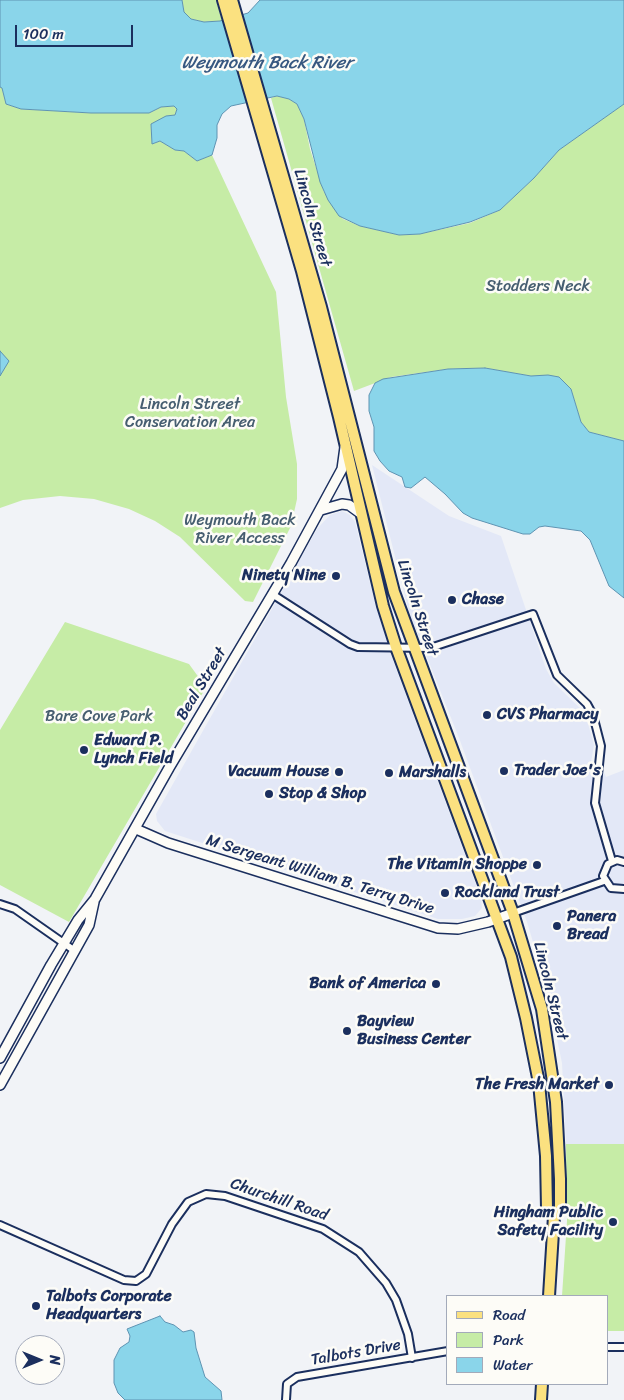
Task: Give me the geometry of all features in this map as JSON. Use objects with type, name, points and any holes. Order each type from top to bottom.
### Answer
[{"type":"main road","name":"Lincoln Street","points":[[229,4],[324,315],[388,570],[413,648],[512,913],[540,1000],[552,1062],[560,1179],[560,1210],[554,1216],[549,1295]]},
{"type":"main road","name":"Lincoln Street","points":[[260,108],[302,271],[360,513],[396,647],[510,957],[533,1050],[544,1129],[547,1209],[554,1216]]},
{"type":"main road","points":[[541,1400],[542,1385]]},
{"type":"street","name":"Beal Street","points":[[0,1058],[78,920],[95,899],[320,510],[342,470],[345,447]]},
{"type":"street","points":[[320,510],[342,504],[360,513]]},
{"type":"street","points":[[272,594],[350,644],[358,647],[430,648],[533,614],[557,675],[587,704],[593,715],[601,746],[595,804],[612,861]]},
{"type":"street","name":"M Sergeant William B. Terry Drive","points":[[136,829],[168,843],[438,928],[458,929],[512,913]]},
{"type":"street","points":[[612,861],[624,862]]},
{"type":"street","points":[[612,861],[603,871],[604,881],[611,888],[624,889]]},
{"type":"street","points":[[512,913],[604,881]]},
{"type":"street","name":"Beal Street","points":[[0,1085],[89,924],[95,899]]},
{"type":"street","points":[[0,904],[14,909],[75,951]]},
{"type":"street","name":"Churchill Road","points":[[0,1225],[124,1280],[136,1281],[146,1274],[172,1224],[188,1202],[206,1194],[225,1196],[319,1227],[337,1236],[359,1252],[386,1283],[396,1300],[408,1334],[412,1358]]},
{"type":"street","points":[[609,1347],[624,1347]]},
{"type":"street","name":"Talbots Drive","points":[[286,1400],[287,1384],[297,1377],[446,1351]]},
{"type":"shaded area","points":[[372,465],[449,516],[501,536],[546,669],[554,683],[582,710],[587,720],[594,745],[590,768],[603,770],[606,777],[624,770],[624,1144],[566,1144],[562,1063],[545,982],[527,922],[459,738],[409,612]]},
{"type":"shaded area","points":[[342,511],[350,515],[355,522],[375,603],[394,663],[481,898],[482,908],[475,916],[462,919],[438,919],[165,831],[157,821],[156,814],[317,529],[330,515]]},
{"type":"green space","points":[[182,0],[216,0],[222,21],[204,22],[191,19],[184,12]]},
{"type":"green space","points":[[0,87],[2,88],[6,104],[21,109],[91,113],[149,113],[161,107],[174,106],[177,109],[175,115],[151,124],[152,144],[160,141],[175,150],[184,151],[197,161],[212,155],[276,292],[286,397],[297,464],[297,499],[291,526],[253,602],[245,601],[180,537],[155,521],[129,509],[94,499],[60,496],[23,500],[0,508]]},
{"type":"green space","name":"Stodders Neck","points":[[277,96],[289,99],[297,104],[304,119],[310,149],[324,192],[343,219],[360,226],[399,235],[420,234],[470,223],[500,210],[534,178],[559,150],[624,104],[624,441],[589,432],[581,422],[571,389],[559,377],[531,376],[485,368],[448,369],[391,377],[354,391],[271,98]]},
{"type":"green space","name":"Bare Cove Park","points":[[65,622],[189,664],[205,686],[69,922],[0,885],[0,730]]},
{"type":"green space","points":[[566,1144],[624,1144],[624,1331],[609,1331],[609,1295],[562,1295],[567,1221]]},
{"type":"water","name":"Weymouth Back River","points":[[0,0],[182,0],[184,12],[191,19],[204,22],[220,21],[248,13],[260,0],[624,0],[624,104],[559,150],[534,178],[500,210],[470,222],[420,234],[399,235],[360,226],[339,216],[328,200],[320,182],[304,119],[297,104],[289,99],[277,96],[231,106],[222,114],[217,125],[217,138],[212,155],[197,161],[184,151],[175,150],[160,141],[152,144],[151,124],[166,116],[175,115],[177,109],[174,106],[161,107],[149,113],[91,113],[21,109],[6,104],[2,88],[0,87]]},
{"type":"water","points":[[0,351],[9,361],[0,376]]},
{"type":"water","points":[[485,368],[531,376],[548,375],[559,377],[571,389],[581,422],[589,432],[624,441],[624,598],[609,586],[590,540],[581,531],[545,526],[539,527],[530,534],[523,534],[472,518],[463,513],[425,477],[411,488],[405,487],[402,477],[389,471],[380,461],[374,451],[374,427],[369,411],[369,395],[375,383],[383,379],[448,369]]},
{"type":"water","points":[[160,1316],[165,1322],[174,1325],[183,1332],[191,1330],[194,1332],[196,1348],[205,1377],[221,1391],[222,1400],[125,1400],[118,1393],[114,1383],[114,1360],[120,1348],[129,1342],[130,1336],[127,1329]]},
{"type":"place","name":"Ninety Nine","points":[[336,576]]},
{"type":"place","name":"Chase","points":[[452,600]]},
{"type":"place","name":"CVS Pharmacy","points":[[487,715]]},
{"type":"place","name":"Edward P. Lynch Field","points":[[84,750]]},
{"type":"place","name":"Trader Joe's","points":[[504,771]]},
{"type":"place","name":"Vacuum House","points":[[339,772]]},
{"type":"place","name":"Marshalls","points":[[389,773]]},
{"type":"place","name":"Stop & Shop","points":[[269,794]]},
{"type":"place","name":"The Vitamin Shoppe","points":[[537,865]]},
{"type":"place","name":"Rockland Trust","points":[[445,893]]},
{"type":"place","name":"Panera Bread","points":[[557,926]]},
{"type":"place","name":"Bank of America","points":[[436,984]]},
{"type":"place","name":"Bayview Business Center","points":[[347,1031]]},
{"type":"place","name":"The Fresh Market","points":[[609,1085]]},
{"type":"place","name":"Hingham Public Safety Facility","points":[[613,1222]]},
{"type":"place","name":"Talbots Corporate Headquarters","points":[[36,1306]]},
{"type":"park label","name":"Lincoln Street Conservation Area","points":[[190,414]]},
{"type":"park label","name":"Weymouth Back River Access","points":[[240,530]]}]
